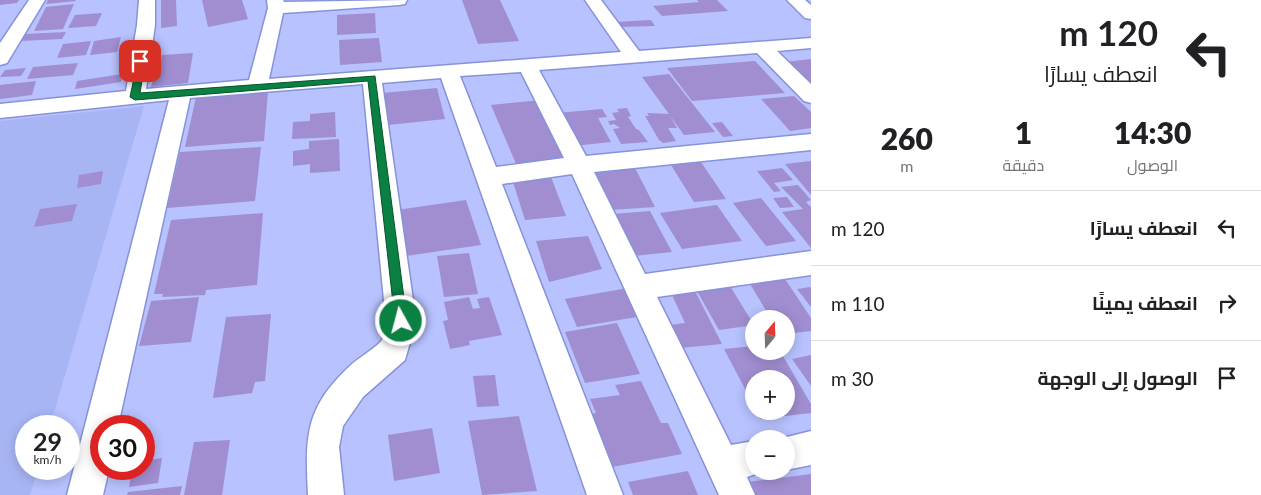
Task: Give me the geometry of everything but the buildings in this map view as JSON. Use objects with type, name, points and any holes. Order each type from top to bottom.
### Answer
[{"type":"street","points":[[0,59],[7,35],[37,0]]},
{"type":"street","points":[[135,97],[146,25],[147,0]]},
{"type":"street","points":[[258,86],[276,4],[399,0]]},
{"type":"street","points":[[593,0],[634,57]]},
{"type":"street","points":[[795,0],[811,14]]},
{"type":"street","points":[[0,111],[181,92],[528,67],[811,43]]},
{"type":"street","points":[[762,47],[811,96]]},
{"type":"street","points":[[528,67],[579,165],[737,495]]},
{"type":"street","points":[[449,72],[605,495]]},
{"type":"street","points":[[326,495],[324,434],[333,410],[374,364],[394,350],[401,321],[372,78]]},
{"type":"street","points":[[104,415],[181,92]]},
{"type":"street","points":[[489,177],[579,165],[811,142]]},
{"type":"street","points":[[638,287],[811,263]]},
{"type":"street","points":[[795,451],[811,448]]},
{"type":"street","points":[[721,464],[745,460]]},
{"type":"street","points":[[85,495],[90,473]]},
{"type":"shaded area","points":[[144,106],[53,415],[15,415],[15,480],[35,480],[30,495],[0,495],[0,121]]},
{"type":"route","points":[[140,61],[135,97],[372,78],[401,321]]}]
